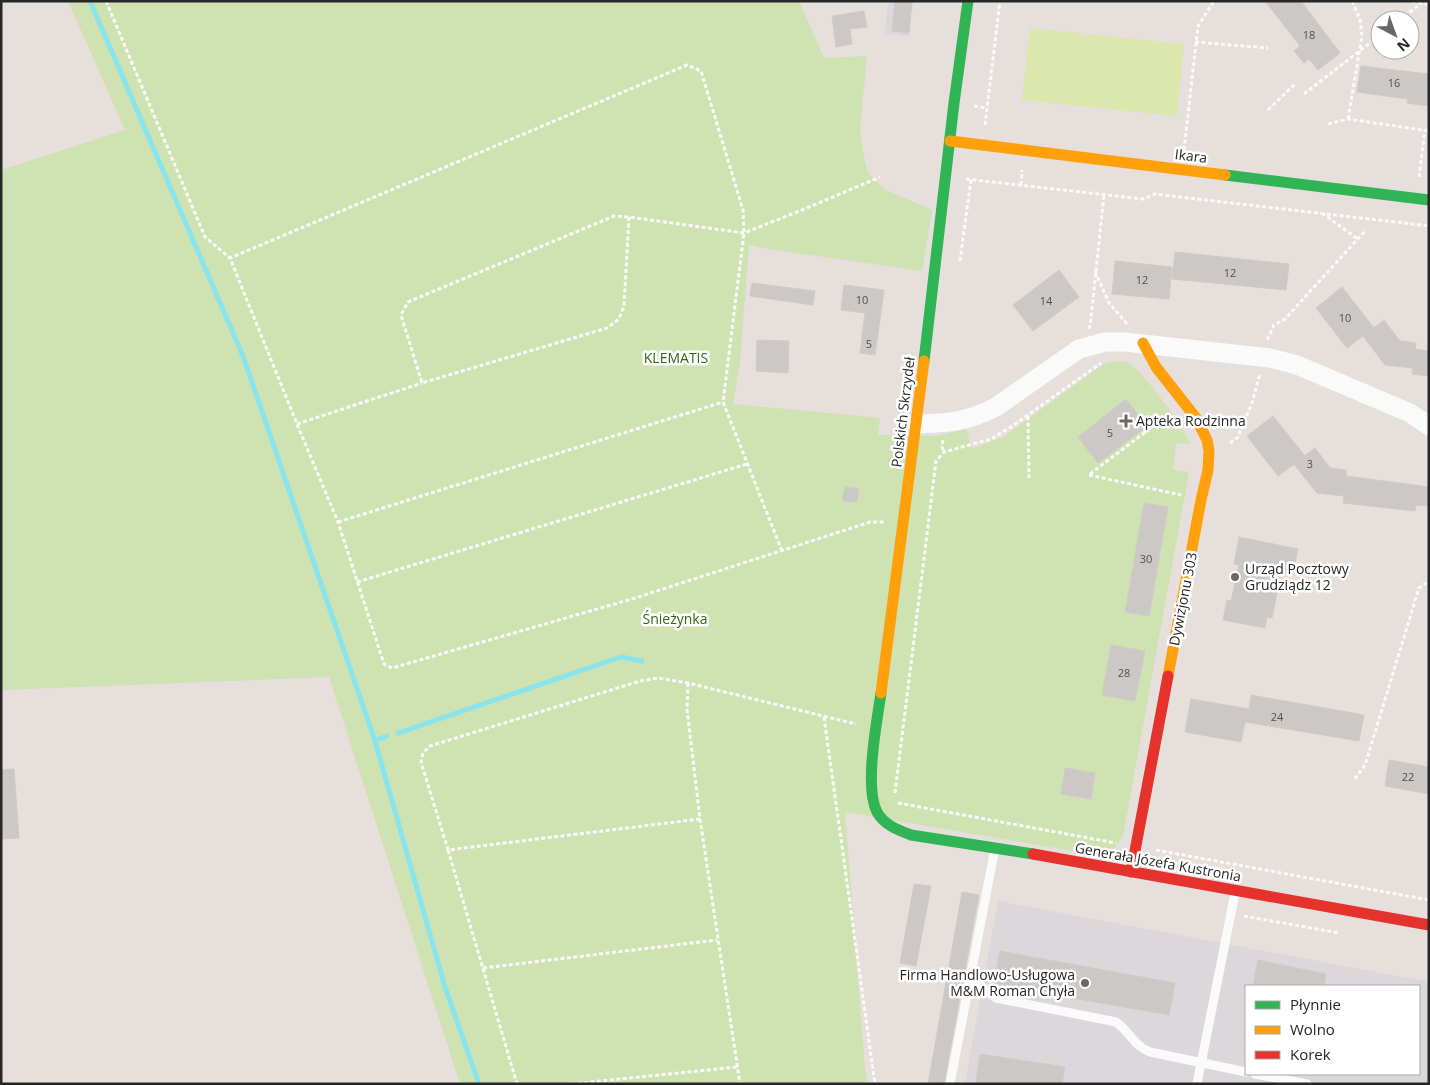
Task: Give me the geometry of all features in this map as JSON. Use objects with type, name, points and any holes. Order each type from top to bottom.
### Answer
[{"type":"street","name":"Polskich Skrzydeł","points":[[885,822],[877,812],[873,801],[871,780],[876,727],[917,424],[945,177],[968,1]]},
{"type":"street","name":"Ikara","points":[[950,141],[1429,200]]},
{"type":"street","points":[[917,424],[957,422],[981,415],[996,407],[1074,352],[1089,345],[1105,342],[1143,343],[1263,358],[1297,366],[1330,378],[1410,414],[1429,426]]},
{"type":"street","name":"Dywizjonu 303","points":[[1131,872],[1209,466],[1207,438],[1200,425],[1156,366],[1143,343]]},
{"type":"street","name":"Generała Józefa Kustronia","points":[[885,822],[900,832],[910,835],[995,847],[1429,925]]},
{"type":"lane","points":[[950,1084],[995,847]]},
{"type":"lane","points":[[1197,1084],[1236,891]]},
{"type":"lane","points":[[970,978],[996,998],[1116,1022],[1124,1028],[1141,1049],[1245,1072]]},
{"type":"lane","points":[[1261,1075],[1307,1084]]},
{"type":"path","points":[[106,1],[205,237],[230,258],[296,424],[338,522],[384,664],[392,668],[632,599],[870,522]]},
{"type":"path","points":[[986,129],[986,108],[1000,1]]},
{"type":"path","points":[[1183,157],[1198,26],[1214,1]]},
{"type":"path","points":[[1348,119],[1362,36],[1360,19],[1352,1]]},
{"type":"path","points":[[1406,1],[1429,4]]},
{"type":"path","points":[[1413,10],[1422,3]]},
{"type":"path","points":[[1195,42],[1268,48]]},
{"type":"path","points":[[1304,94],[1370,42]]},
{"type":"path","points":[[230,258],[687,65],[701,71],[744,210],[744,233],[723,402],[782,551]]},
{"type":"path","points":[[1268,110],[1296,84]]},
{"type":"path","points":[[1328,124],[1348,119],[1427,130],[1418,186]]},
{"type":"path","points":[[422,384],[401,315],[408,302],[614,216],[744,233],[880,177]]},
{"type":"path","points":[[945,177],[1143,199],[1155,194],[1429,226]]},
{"type":"path","points":[[958,269],[971,180]]},
{"type":"path","points":[[1082,332],[1090,327],[1104,195]]},
{"type":"path","points":[[1322,213],[1359,240]]},
{"type":"path","points":[[296,424],[606,328],[619,319],[624,306],[629,217]]},
{"type":"path","points":[[1227,445],[1238,437],[1252,403],[1268,335],[1274,325],[1285,319],[1366,231]]},
{"type":"path","points":[[1095,271],[1109,303],[1143,343]]},
{"type":"path","points":[[1104,362],[1098,364],[1028,416],[991,439],[944,452],[936,462],[895,798],[897,802],[1429,900]]},
{"type":"path","points":[[338,522],[723,402]]},
{"type":"path","points":[[1174,411],[1089,475],[1201,500]]},
{"type":"path","points":[[1028,416],[1029,478]]},
{"type":"path","points":[[357,582],[747,464]]},
{"type":"path","points":[[1355,779],[1365,764],[1419,588],[1429,581]]},
{"type":"path","points":[[517,1084],[421,762],[423,753],[430,746],[640,681],[658,678],[824,717],[876,727]]},
{"type":"path","points":[[688,684],[687,709],[700,819],[740,1084]]},
{"type":"path","points":[[824,717],[875,1084]]},
{"type":"path","points":[[448,850],[700,819]]},
{"type":"path","points":[[1231,914],[1346,934]]},
{"type":"path","points":[[483,968],[717,940]]},
{"type":"path","points":[[572,1084],[737,1067]]},
{"type":"shaded area","points":[[888,1],[913,1],[909,36],[885,34]]},
{"type":"shaded area","points":[[998,901],[1429,982],[1429,1084],[965,1084]]},
{"type":"green space","points":[[68,1],[799,1],[824,58],[867,56],[860,130],[868,173],[885,190],[932,210],[922,271],[749,245],[740,362],[733,404],[880,418],[878,435],[936,436],[966,429],[972,449],[1003,437],[1104,364],[1117,361],[1130,364],[1144,377],[1181,426],[1190,444],[1176,443],[1173,470],[1189,472],[1123,836],[1108,857],[845,812],[865,1069],[868,1084],[460,1084],[329,677],[1,690],[1,170],[125,130]]},
{"type":"green space","points":[[1030,28],[1184,44],[1177,116],[1022,100]]},
{"type":"building","points":[[895,1],[912,1],[909,33],[892,31]]},
{"type":"building","points":[[1265,1],[1301,1],[1340,53],[1318,70],[1309,59],[1304,63],[1294,51],[1300,46]]},
{"type":"building","points":[[864,11],[867,27],[850,29],[852,44],[836,47],[832,16]]},
{"type":"building","points":[[1361,66],[1429,74],[1429,106],[1407,103],[1408,99],[1357,92]]},
{"type":"building","points":[[1175,252],[1289,264],[1286,290],[1172,279]]},
{"type":"building","points":[[1115,261],[1172,267],[1169,299],[1112,294]]},
{"type":"building","points":[[1059,270],[1079,297],[1033,331],[1013,305]]},
{"type":"building","points":[[752,283],[815,291],[813,305],[750,296]]},
{"type":"building","points":[[844,285],[884,290],[875,355],[860,353],[865,313],[841,310]]},
{"type":"building","points":[[1342,287],[1374,328],[1384,320],[1400,341],[1416,343],[1415,349],[1429,351],[1429,376],[1412,374],[1413,368],[1385,365],[1363,336],[1347,348],[1316,308]]},
{"type":"building","points":[[757,340],[789,341],[788,373],[756,371]]},
{"type":"building","points":[[1126,399],[1147,426],[1098,463],[1078,437]]},
{"type":"building","points":[[1273,416],[1305,456],[1278,476],[1247,436]]},
{"type":"building","points":[[1315,448],[1330,468],[1346,470],[1346,476],[1429,487],[1429,506],[1416,505],[1415,511],[1343,503],[1344,496],[1317,493],[1294,464]]},
{"type":"building","points":[[845,487],[859,489],[857,502],[842,501]]},
{"type":"building","points":[[1144,503],[1168,507],[1149,616],[1125,612]]},
{"type":"building","points":[[1239,537],[1298,549],[1294,569],[1288,568],[1286,574],[1281,573],[1272,618],[1267,617],[1265,628],[1223,620],[1227,600],[1231,601],[1239,565],[1234,564]]},
{"type":"building","points":[[1111,645],[1145,651],[1135,701],[1102,695]]},
{"type":"building","points":[[1251,695],[1364,715],[1359,741],[1245,722],[1241,742],[1185,732],[1191,699],[1249,709]]},
{"type":"building","points":[[1389,760],[1429,767],[1429,794],[1385,786]]},
{"type":"building","points":[[1065,768],[1095,773],[1091,799],[1061,794]]},
{"type":"building","points":[[14,769],[19,838],[1,839],[1,770]]},
{"type":"building","points":[[914,884],[931,886],[916,966],[900,963]]},
{"type":"building","points":[[962,892],[979,895],[944,1084],[928,1084]]},
{"type":"building","name":"Firma Handlowo-Usługowa M&M Roman Chyła","points":[[1000,951],[1175,983],[1169,1015],[994,984]]},
{"type":"building","points":[[1258,960],[1326,974],[1324,985],[1253,985]]},
{"type":"building","points":[[980,1054],[1065,1067],[1062,1084],[976,1083]]},
{"type":"waterway","points":[[90,1],[243,356],[375,741],[445,987],[479,1084]]},
{"type":"waterway","points":[[398,733],[621,657],[642,661]]},
{"type":"waterway","points":[[375,741],[387,736]]},
{"type":"traffic: fast","points":[[924,361],[954,103],[968,1]]},
{"type":"traffic: fast","points":[[1225,175],[1429,200]]},
{"type":"traffic: fast","points":[[881,693],[871,771],[873,801],[880,817],[892,826],[911,835],[1033,854]]},
{"type":"traffic: slow","points":[[950,141],[1225,175]]},
{"type":"traffic: slow","points":[[1143,343],[1156,367],[1196,418],[1207,440],[1209,451],[1208,470],[1168,676]]},
{"type":"traffic: slow","points":[[881,693],[924,361]]},
{"type":"traffic: jam","points":[[1131,872],[1168,676]]},
{"type":"traffic: jam","points":[[1033,854],[1429,925]]},
{"type":"place","name":"Apteka Rodzinna","points":[[1126,421]]},
{"type":"place","name":"Urząd Pocztowy Grudziądz 12","points":[[1235,577]]},
{"type":"place","name":"Firma Handlowo-Usługowa M&M Roman Chyła","points":[[1085,983]]},
{"type":"park label","name":"KLEMATIS","points":[[676,358]]},
{"type":"park label","name":"Śnieżynka","points":[[675,619]]}]
